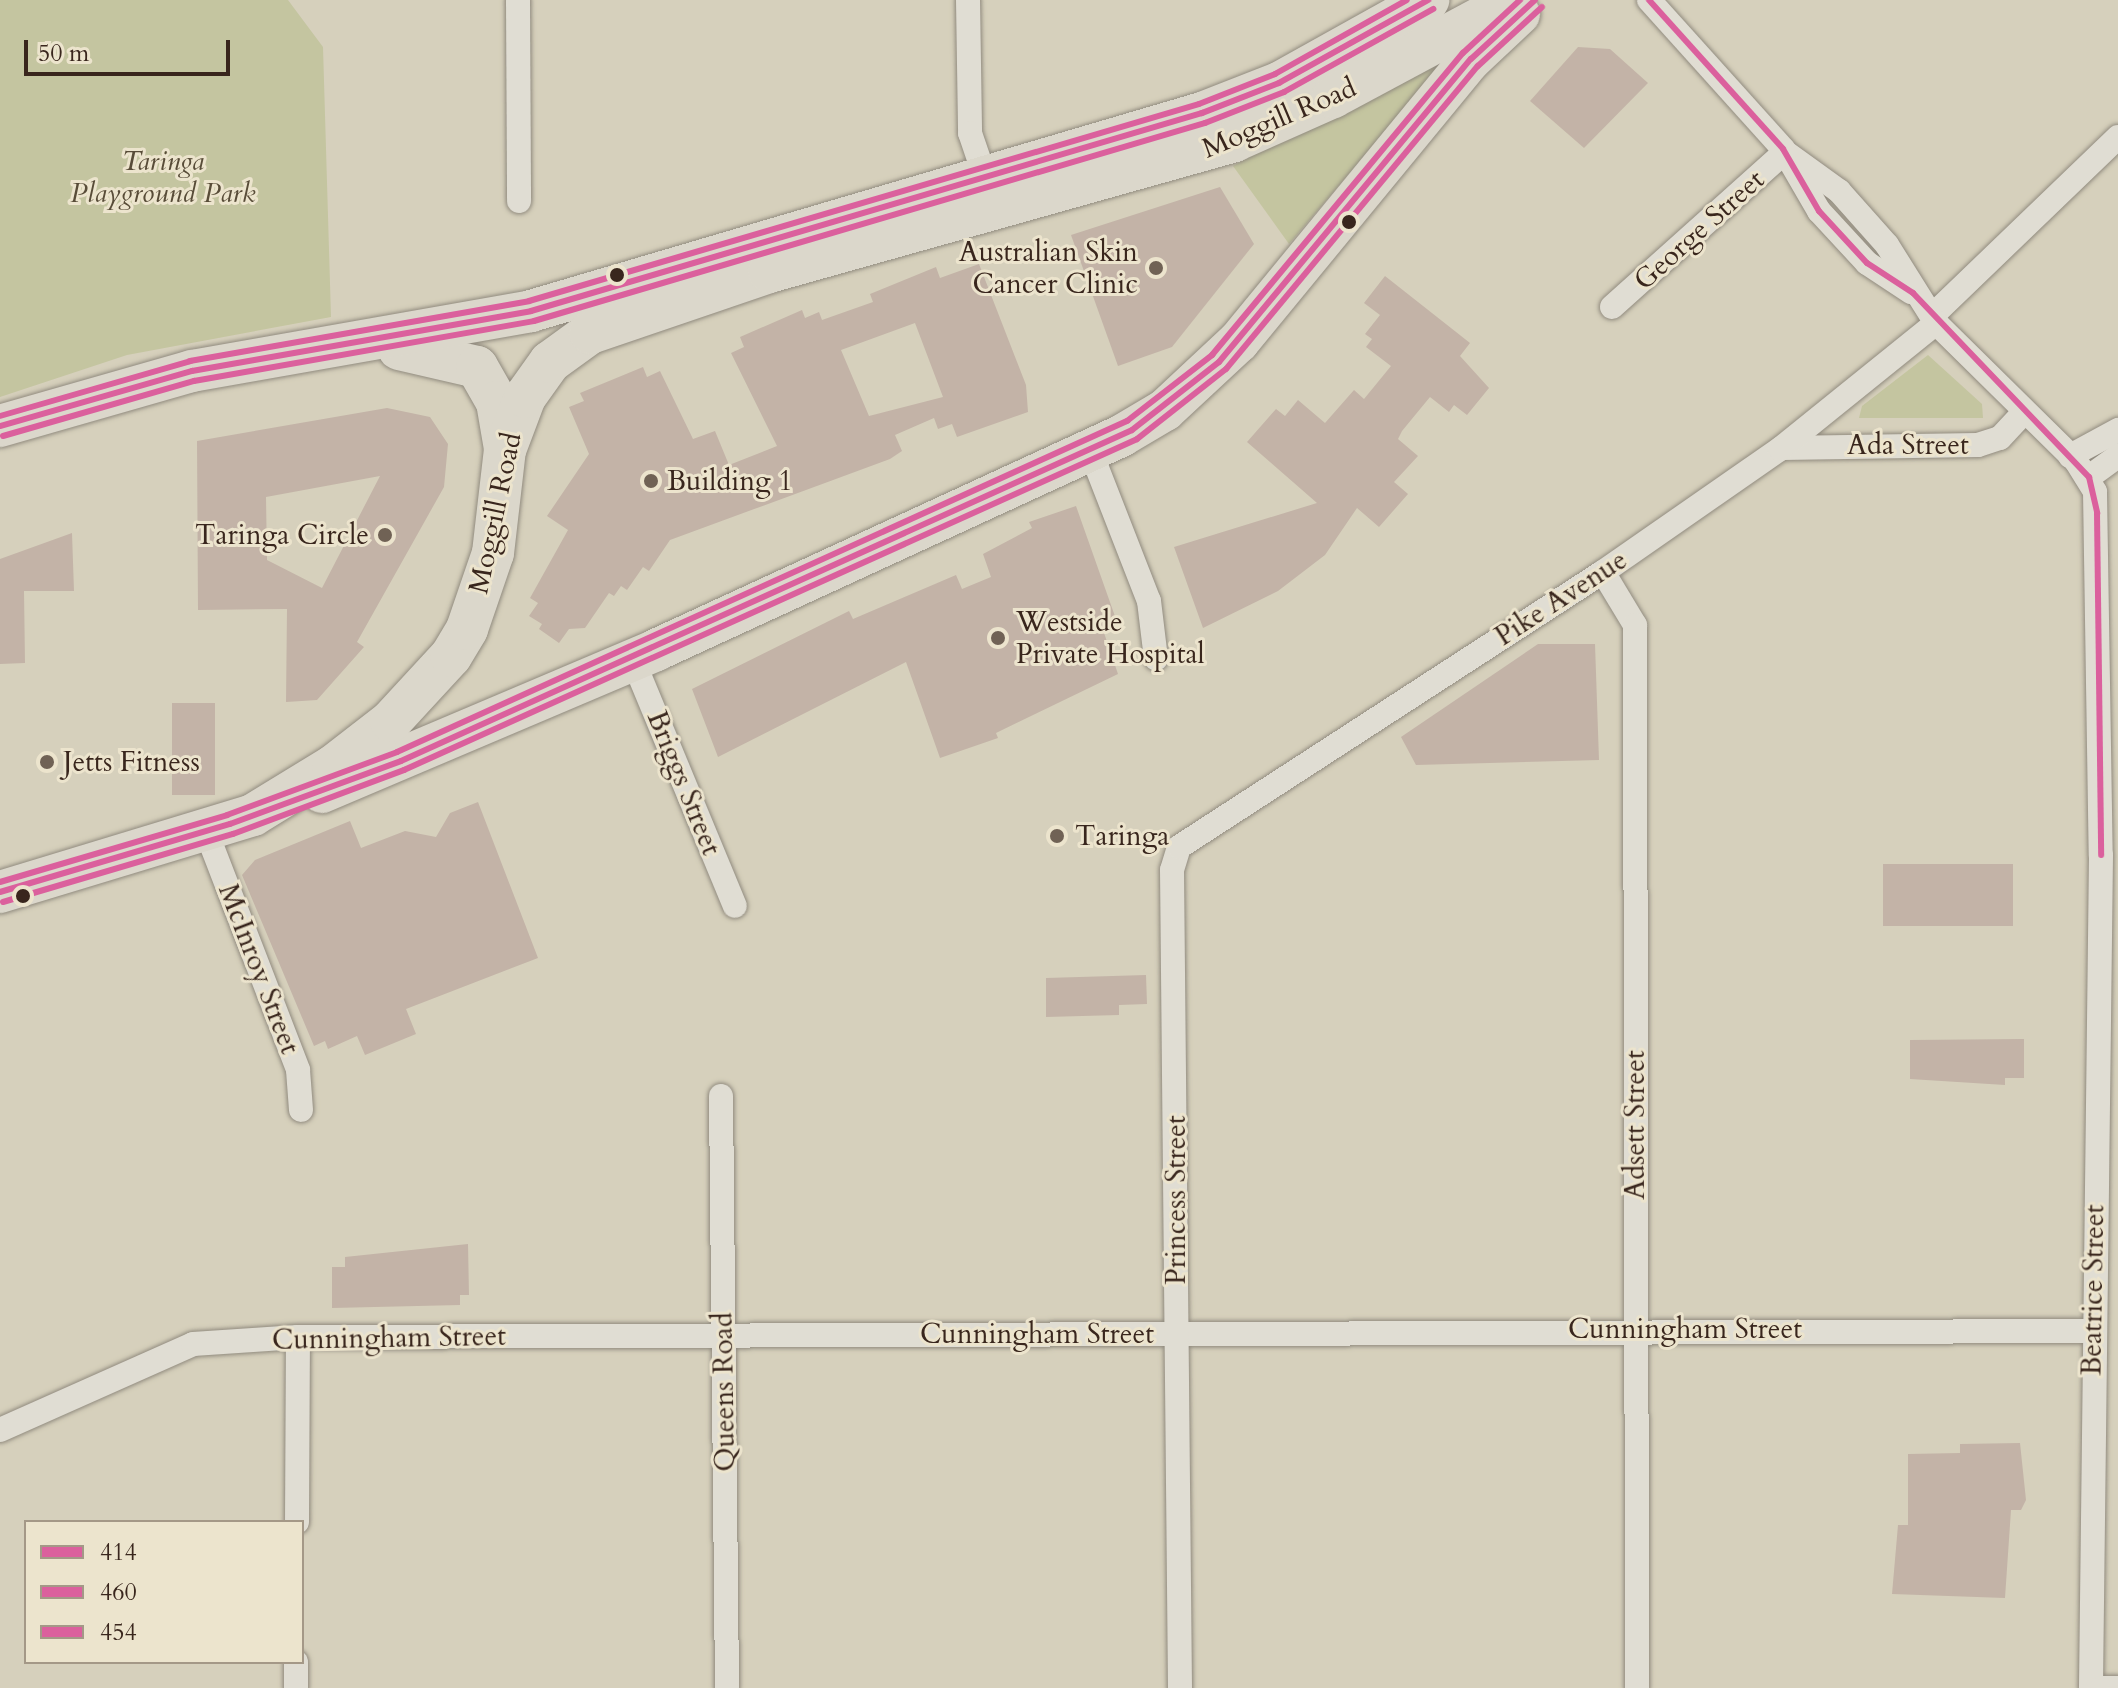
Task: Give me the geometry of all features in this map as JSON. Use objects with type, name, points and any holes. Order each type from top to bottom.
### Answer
[{"type":"highway","name":"Moggill Road","points":[[0,892],[253,815],[352,752],[451,656],[493,553],[505,450],[537,377],[566,348],[602,327],[1228,104],[1312,66],[1428,0]]},
{"type":"highway","name":"Moggill Road","points":[[0,426],[163,378],[531,311],[990,191],[1234,141],[1322,103],[1514,0]]},
{"type":"highway","points":[[253,815],[401,761],[633,660],[1090,450],[1165,410],[1211,371],[1471,59],[1535,0]]},
{"type":"highway","points":[[362,344],[448,356],[477,367],[497,402],[505,450]]},
{"type":"street","points":[[518,0],[519,201]]},
{"type":"street","points":[[968,0],[970,133],[990,191]]},
{"type":"street","name":"Beatrice Street","points":[[1649,0],[1785,152],[1839,191],[1887,245],[1913,293],[1934,320],[2089,477],[2098,518],[2109,855],[2092,1331],[2091,1688]]},
{"type":"street","name":"Pike Avenue","points":[[1175,857],[1179,847],[1603,572],[1780,449],[1934,320],[2118,137]]},
{"type":"street","name":"George Street","points":[[1612,307],[1785,152]]},
{"type":"street","name":"Ada Street","points":[[1780,449],[1978,445],[2000,438],[2024,412]]},
{"type":"street","points":[[2070,456],[2094,437],[2118,430]]},
{"type":"street","points":[[1090,450],[1149,601],[1156,659]]},
{"type":"street","points":[[2089,477],[2118,456]]},
{"type":"street","name":"Adsett Street","points":[[1603,572],[1629,606],[1635,625],[1637,1688]]},
{"type":"street","name":"Briggs Street","points":[[633,660],[735,906]]},
{"type":"street","name":"McInroy Street","points":[[206,831],[298,1070],[301,1110]]},
{"type":"street","name":"Princess Street","points":[[1175,857],[1180,1688]]},
{"type":"street","name":"Queens Road","points":[[721,1096],[727,1688]]},
{"type":"street","name":"Cunningham Street","points":[[0,1430],[193,1344],[298,1337],[1635,1328],[2092,1331]]},
{"type":"street","points":[[297,1520],[298,1337]]},
{"type":"street","points":[[296,1664],[296,1688]]},
{"type":"street","points":[[2102,1688],[2118,1688]]},
{"type":"green space","name":"Taringa Playground Park","points":[[0,0],[288,0],[323,47],[331,317],[127,355],[0,397]]},
{"type":"green space","points":[[1453,46],[1455,49],[1289,244],[1233,166]]},
{"type":"green space","points":[[1928,355],[1982,404],[1983,418],[1859,418],[1862,406]]},
{"type":"building","points":[[1578,47],[1610,49],[1648,83],[1584,148],[1530,101]]},
{"type":"building","points":[[1220,187],[1254,244],[1172,347],[1118,366],[1071,235]]},
{"type":"building","points":[[979,264],[1026,385],[1028,412],[957,437],[952,424],[938,429],[934,418],[895,435],[902,451],[890,459],[670,540],[649,571],[643,567],[627,590],[621,586],[614,596],[609,593],[585,628],[569,629],[559,643],[539,629],[542,624],[529,616],[538,603],[530,598],[568,530],[547,516],[589,454],[569,407],[584,401],[580,393],[643,367],[647,377],[660,371],[693,439],[715,431],[729,465],[777,446],[731,353],[744,347],[740,337],[802,310],[805,318],[819,312],[822,320],[873,302],[870,294],[936,267],[940,278]],"holes":[[[915,323],[943,397],[869,416],[841,350]]]},
{"type":"building","points":[[1385,276],[1470,343],[1460,356],[1489,388],[1467,415],[1454,405],[1449,412],[1430,397],[1402,431],[1398,439],[1418,456],[1394,482],[1408,494],[1379,527],[1357,508],[1325,555],[1278,591],[1203,628],[1174,547],[1317,503],[1247,442],[1276,409],[1285,416],[1298,400],[1325,423],[1354,390],[1364,399],[1391,366],[1366,347],[1372,339],[1365,334],[1380,315],[1364,303]]},
{"type":"building","name":"Taringa Circle","points":[[387,408],[430,417],[448,444],[444,487],[357,642],[364,647],[317,700],[286,702],[287,609],[198,610],[197,441]],"holes":[[[380,476],[322,588],[267,560],[266,497]]]},
{"type":"building","name":"Westside Private Hospital","points":[[1076,506],[1117,622],[1102,627],[1118,674],[996,733],[998,738],[940,758],[906,662],[718,757],[692,689],[849,611],[853,619],[956,575],[962,589],[991,577],[983,554],[1032,528],[1029,522]]},
{"type":"building","points":[[72,533],[74,591],[24,591],[25,663],[0,664],[0,559]]},
{"type":"building","points":[[1538,644],[1595,644],[1599,760],[1416,765],[1401,737]]},
{"type":"building","points":[[172,703],[215,703],[215,795],[172,795]]},
{"type":"building","points":[[478,802],[538,958],[406,1009],[416,1034],[365,1055],[357,1036],[328,1049],[325,1041],[314,1046],[242,875],[255,860],[350,821],[361,848],[405,831],[436,837],[450,813]]},
{"type":"building","points":[[1883,864],[2013,864],[2013,926],[1883,926]]},
{"type":"building","points":[[1146,975],[1147,1004],[1119,1005],[1119,1015],[1046,1017],[1046,978]]},
{"type":"building","points":[[2024,1039],[2024,1078],[2005,1078],[2005,1085],[1910,1079],[1910,1040]]},
{"type":"building","points":[[468,1244],[469,1295],[460,1295],[460,1305],[332,1308],[332,1267],[345,1267],[345,1257]]},
{"type":"building","points":[[2020,1443],[2026,1500],[2021,1510],[2011,1510],[2005,1598],[1892,1594],[1898,1525],[1908,1525],[1908,1454],[1960,1453],[1960,1444]]},
{"type":"transit line","name":"454","points":[[0,416],[190,361],[529,301],[1199,104],[1275,74],[1407,0]]},
{"type":"transit line","name":"414","points":[[0,426],[192,371],[531,311],[1202,113],[1279,83],[1428,0]]},
{"type":"transit line","name":"454","points":[[0,882],[227,815],[397,752],[1127,421],[1212,355],[1463,53],[1520,0]]},
{"type":"transit line","name":"414","points":[[0,892],[230,824],[401,761],[1132,430],[1219,362],[1471,59],[1535,0]]},
{"type":"transit line","name":"414","points":[[1649,0],[1783,149],[1819,211],[1867,263],[1913,293],[2089,477],[2097,513],[2101,855]]},
{"type":"transit line","name":"460","points":[[3,902],[233,834],[404,770],[1137,439],[1226,369],[1478,66],[1542,7]]},
{"type":"transit line","name":"460","points":[[3,436],[194,381],[534,321],[1205,123],[1284,92],[1433,9]]},
{"type":"place","name":"Australian Skin Cancer Clinic","points":[[1156,268]]},
{"type":"place","name":"Building 1","points":[[651,481]]},
{"type":"place","name":"Taringa Circle","points":[[385,535]]},
{"type":"place","name":"Westside Private Hospital","points":[[998,638]]},
{"type":"place","name":"Jetts Fitness","points":[[47,762]]},
{"type":"place","name":"Taringa","points":[[1057,836]]}]
